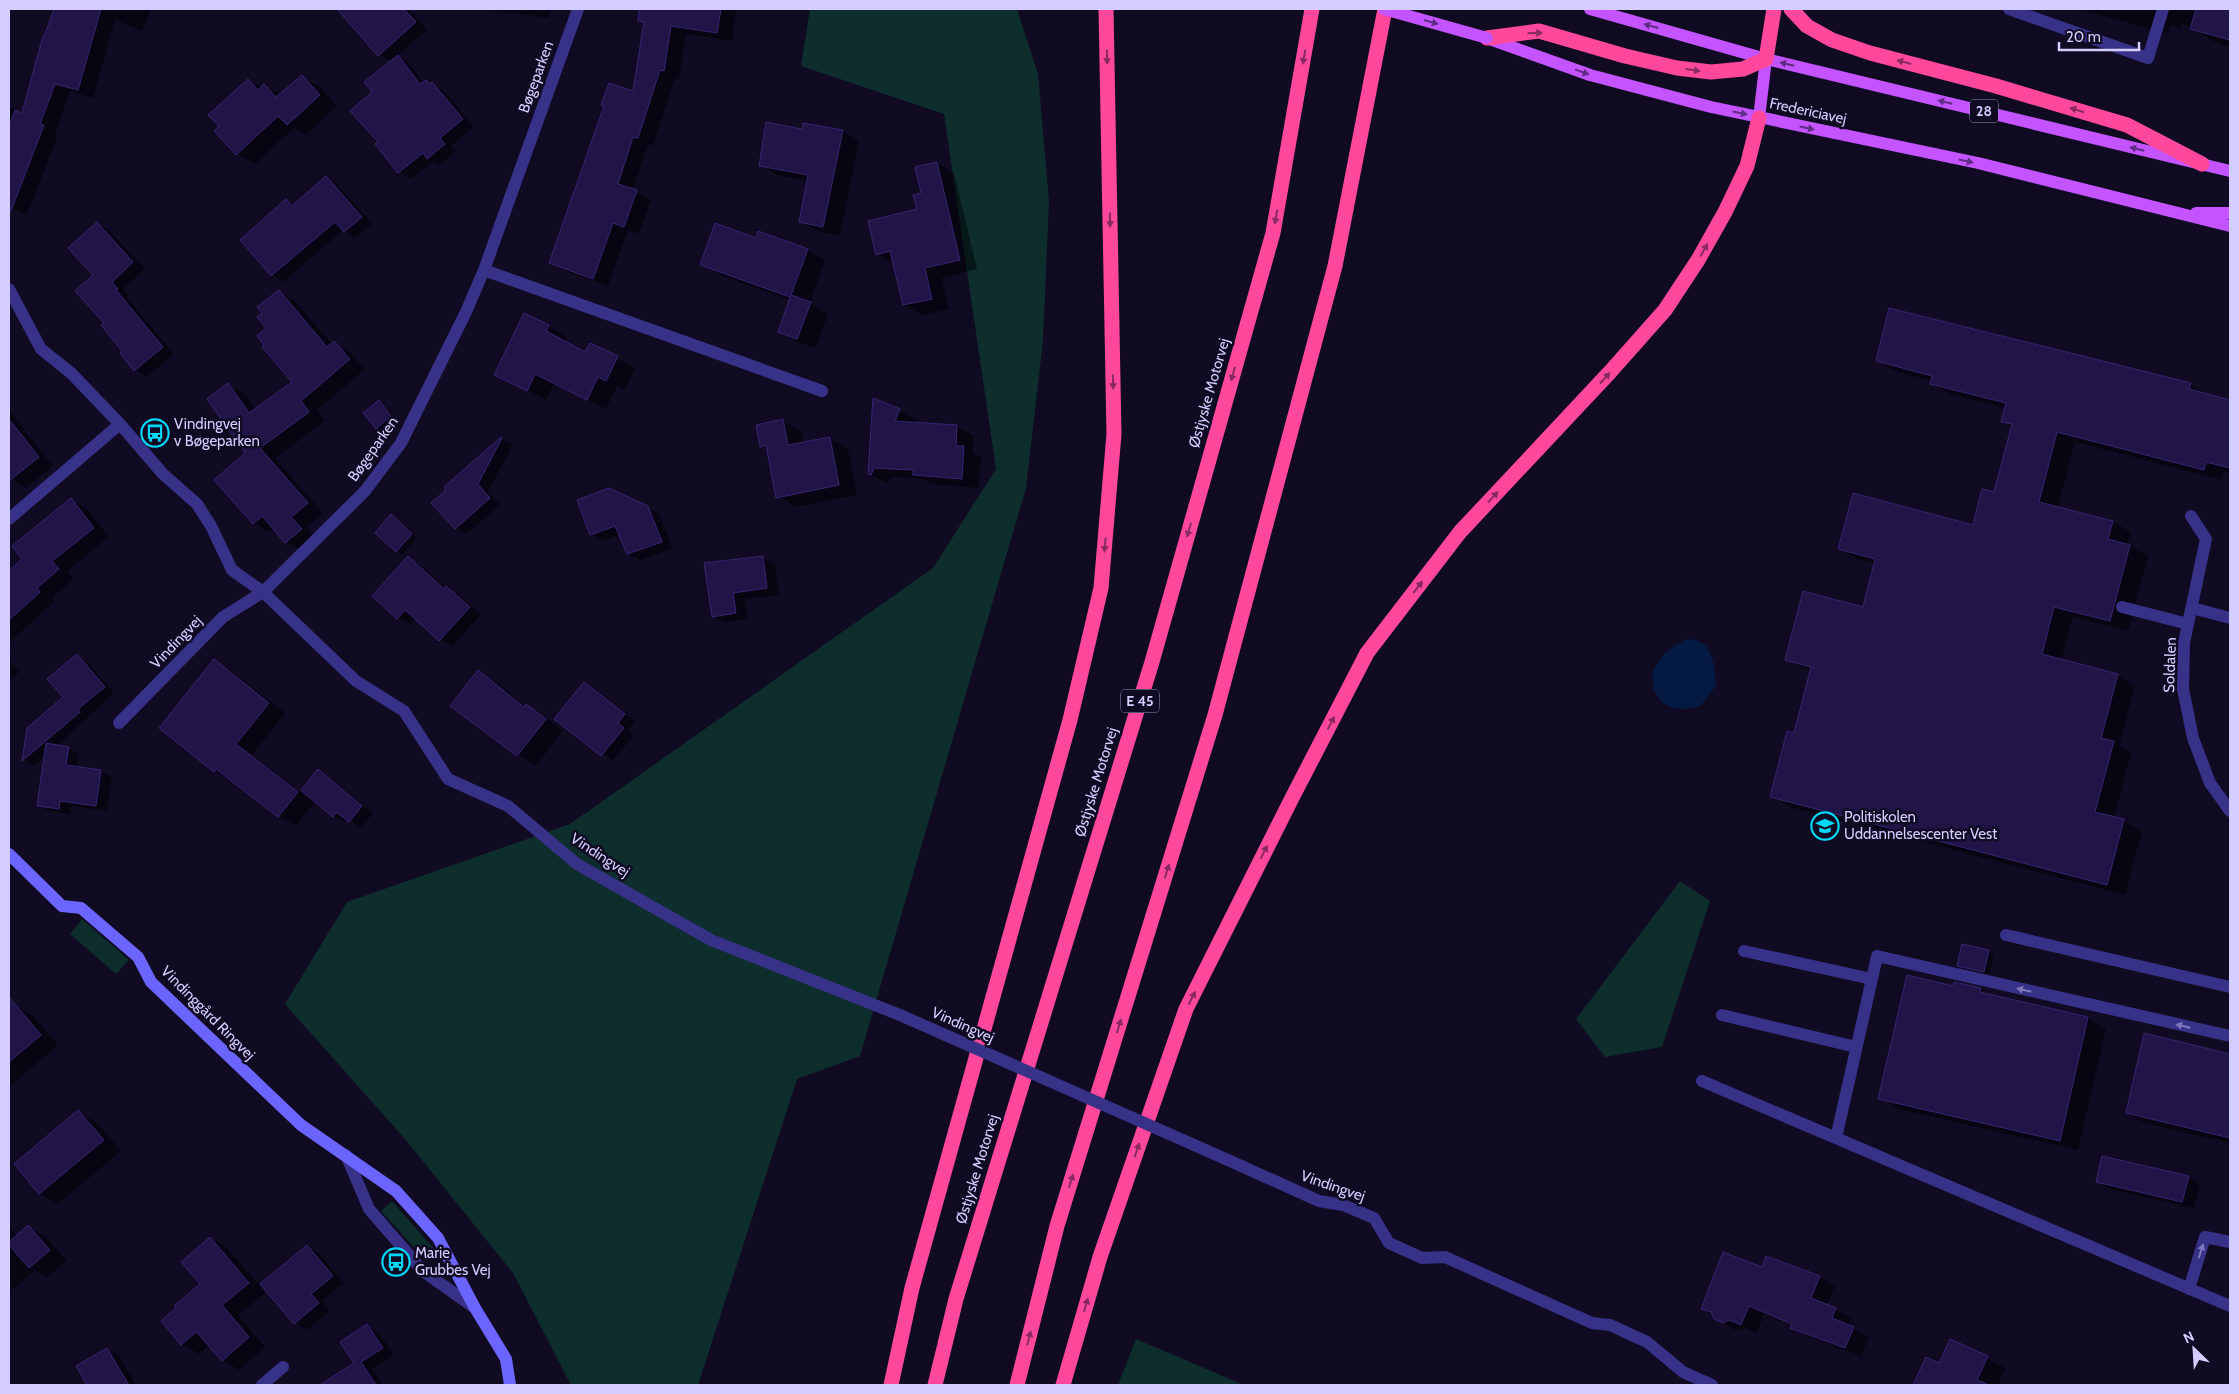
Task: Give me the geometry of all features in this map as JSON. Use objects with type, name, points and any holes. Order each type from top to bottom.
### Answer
[{"type":"highway","points":[[891,1385],[912,1288],[1070,720],[1101,588],[1114,434],[1106,9]]},
{"type":"highway","name":"Østjyske Motorvej","points":[[935,1385],[956,1299],[1152,662],[1270,243],[1312,9]]},
{"type":"highway","points":[[1017,1385],[1057,1226],[1223,686],[1335,266],[1385,9]]},
{"type":"highway","points":[[1487,38],[1539,32],[1625,56],[1677,68],[1711,72],[1743,69],[1766,59],[1774,9]]},
{"type":"highway","points":[[1791,9],[1807,26],[1832,40],[1870,53],[1996,86],[2127,125],[2202,164]]},
{"type":"highway","points":[[1063,1385],[1100,1257],[1186,1009],[1367,652],[1460,532],[1610,372],[1665,310],[1698,260],[1748,166],[1759,118]]},
{"type":"main road","name":"Fredericiavej","points":[[1385,9],[1487,38],[1590,75],[1711,107],[1978,163],[2230,226]]},
{"type":"main road","name":"28","points":[[1590,9],[1766,59],[2230,171]]},
{"type":"main road","points":[[1759,118],[1766,59]]},
{"type":"main road","points":[[2171,212],[2230,213]]},
{"type":"street","name":"Bøgeparken","points":[[263,592],[365,491],[401,443],[466,312],[484,270],[578,9]]},
{"type":"street","points":[[2008,9],[2148,58],[2163,9]]},
{"type":"street","points":[[484,270],[822,391]]},
{"type":"street","name":"Vindingvej","points":[[9,290],[41,349],[71,373],[120,424],[163,474],[197,504],[211,526],[232,570],[263,592],[356,681],[404,711],[448,779],[508,806],[577,864],[711,940],[900,1015],[1319,1201],[1343,1205],[1374,1218],[1389,1244],[1422,1258],[1445,1257],[1592,1323],[1610,1325],[1647,1342],[1683,1372],[1712,1385]]},
{"type":"street","points":[[9,519],[120,424]]},
{"type":"street","name":"Soldalen","points":[[2191,516],[2206,539],[2184,643],[2183,689],[2193,738],[2210,783],[2230,811]]},
{"type":"street","name":"Vindingvej","points":[[119,724],[223,617],[263,592]]},
{"type":"street","points":[[2122,607],[2188,624]]},
{"type":"street","points":[[2192,608],[2230,618]]},
{"type":"street","name":"Vindinggård Ringvej","points":[[9,854],[62,906],[81,908],[138,957],[151,982],[301,1124],[396,1191],[438,1238],[475,1308],[506,1359],[510,1385]]},
{"type":"street","points":[[2006,935],[2230,987]]},
{"type":"street","points":[[1744,951],[1872,979]]},
{"type":"street","points":[[1836,1138],[1877,956],[2230,1036]]},
{"type":"street","points":[[1722,1015],[1856,1047]]},
{"type":"street","points":[[1702,1081],[2230,1306]]},
{"type":"street","name":"Vindinggård Ringvej","points":[[346,1156],[369,1209],[423,1271],[475,1308]]},
{"type":"street","points":[[2189,1288],[2205,1237],[2230,1242]]},
{"type":"street","points":[[262,1385],[283,1367]]},
{"type":"green space","points":[[810,9],[1017,9],[1038,74],[1049,201],[1043,341],[1026,488],[860,1056],[797,1079],[698,1385],[571,1385],[513,1273],[405,1139],[285,1004],[347,902],[570,824],[933,568],[996,469],[944,114],[801,66]]},
{"type":"green space","points":[[1680,881],[1710,901],[1662,1047],[1605,1057],[1576,1019]]},
{"type":"green space","points":[[82,919],[129,960],[116,974],[70,934]]},
{"type":"green space","points":[[392,1201],[434,1249],[424,1258],[381,1211]]},
{"type":"green space","points":[[1136,1339],[1244,1385],[1118,1385]]},
{"type":"water","points":[[1687,639],[1696,640],[1702,644],[1711,655],[1715,670],[1716,686],[1700,706],[1680,709],[1672,708],[1665,704],[1656,693],[1652,678],[1657,663],[1663,655]]},
{"type":"building","points":[[54,9],[101,9],[78,90],[55,84],[40,124],[44,125],[11,211],[9,211],[9,127],[15,110],[22,113],[43,36]]},
{"type":"building","points":[[337,9],[404,9],[416,22],[378,56]]},
{"type":"building","points":[[639,9],[721,9],[717,33],[671,26],[664,71],[660,70],[638,138],[633,137],[618,184],[637,190],[624,227],[613,223],[593,279],[549,263],[604,106],[601,105],[609,83],[633,91],[644,22],[638,21]]},
{"type":"building","points":[[2196,9],[2230,9],[2230,40],[2190,29]]},
{"type":"building","points":[[398,55],[420,84],[426,80],[429,84],[432,82],[463,119],[440,138],[445,144],[427,159],[423,153],[398,173],[375,144],[378,142],[350,111],[372,92],[364,82]]},
{"type":"building","points":[[302,75],[320,95],[287,125],[278,116],[236,155],[214,131],[219,126],[208,115],[248,79],[258,90],[264,84],[276,97]]},
{"type":"building","points":[[766,122],[802,129],[803,123],[843,130],[823,227],[799,222],[808,175],[759,166]]},
{"type":"building","points":[[937,162],[960,260],[925,268],[932,299],[903,305],[890,251],[876,255],[868,221],[917,209],[913,195],[921,193],[915,167]]},
{"type":"building","points":[[326,176],[362,217],[344,232],[335,222],[271,276],[240,240],[286,199],[292,206]]},
{"type":"building","points":[[97,222],[133,262],[112,282],[118,289],[116,290],[163,347],[134,371],[120,353],[122,351],[101,325],[104,323],[75,291],[93,275],[68,248]]},
{"type":"building","points":[[715,223],[756,238],[758,231],[808,249],[791,295],[811,302],[797,339],[778,332],[790,297],[700,265]]},
{"type":"building","points":[[279,290],[327,347],[334,341],[350,359],[301,401],[309,412],[260,448],[308,503],[291,517],[302,529],[285,543],[262,516],[253,524],[214,480],[245,453],[207,399],[228,383],[249,413],[292,382],[262,347],[264,345],[257,336],[266,328],[257,317],[262,313],[257,307]]},
{"type":"building","points":[[1889,308],[2191,383],[2189,389],[2230,400],[2230,468],[2206,462],[2204,470],[2057,432],[2039,502],[2113,521],[2108,539],[2130,545],[2110,621],[2054,607],[2042,654],[2118,674],[2101,738],[2114,741],[2095,812],[2124,819],[2107,885],[1770,797],[1787,731],[1794,733],[1811,667],[1785,660],[1803,591],[1863,607],[1875,559],[1838,549],[1853,493],[1973,525],[1982,489],[1994,492],[2012,424],[2001,422],[2006,403],[1930,384],[1932,376],[1876,361]]},
{"type":"building","points":[[524,313],[549,325],[546,331],[585,352],[590,343],[618,356],[606,381],[598,377],[587,400],[535,374],[527,391],[494,375]]},
{"type":"building","points":[[873,398],[900,409],[895,421],[957,425],[956,446],[964,446],[962,479],[913,475],[913,470],[874,468],[871,475],[868,474]]},
{"type":"building","points":[[379,400],[391,416],[376,429],[363,413]]},
{"type":"building","points":[[9,419],[39,457],[9,481]]},
{"type":"building","points":[[783,419],[788,445],[830,437],[839,485],[776,498],[766,445],[760,447],[756,425]]},
{"type":"building","points":[[501,437],[478,484],[490,498],[455,529],[431,503],[446,490],[444,487]]},
{"type":"building","points":[[609,488],[648,506],[662,542],[627,554],[615,526],[590,535],[577,500]]},
{"type":"building","points":[[71,498],[94,528],[52,561],[59,569],[37,588],[40,592],[9,620],[9,571],[22,559],[12,546]]},
{"type":"building","points":[[391,514],[412,534],[396,552],[375,533]]},
{"type":"building","points":[[408,556],[444,589],[446,586],[470,607],[439,641],[405,610],[397,619],[372,596]]},
{"type":"building","points":[[763,556],[767,588],[733,593],[736,613],[712,617],[704,563]]},
{"type":"building","points":[[77,654],[105,687],[78,709],[80,712],[22,761],[27,728],[63,697],[47,679]]},
{"type":"building","points":[[214,659],[269,703],[236,744],[298,792],[278,817],[216,769],[214,772],[159,728]]},
{"type":"building","points":[[478,670],[524,707],[526,704],[546,719],[517,756],[450,706]]},
{"type":"building","points":[[584,682],[625,714],[618,723],[624,728],[601,756],[554,719]]},
{"type":"building","points":[[46,743],[69,747],[66,765],[101,770],[96,806],[60,801],[59,809],[37,806]]},
{"type":"building","points":[[318,769],[362,806],[349,822],[336,812],[333,817],[301,790]]},
{"type":"building","points":[[1962,944],[1989,950],[1984,972],[1957,966]]},
{"type":"building","points":[[1907,975],[1953,986],[1954,982],[1981,988],[1980,992],[2088,1017],[2060,1141],[1878,1099]]},
{"type":"building","points":[[9,997],[41,1035],[9,1062]]},
{"type":"building","points":[[2144,1033],[2230,1054],[2230,1138],[2126,1113]]},
{"type":"building","points":[[78,1110],[104,1140],[39,1194],[14,1164]]},
{"type":"building","points":[[2102,1156],[2189,1176],[2182,1202],[2096,1182]]},
{"type":"building","points":[[28,1225],[50,1250],[29,1268],[9,1245],[9,1242]]},
{"type":"building","points":[[210,1237],[249,1283],[222,1305],[249,1337],[222,1361],[196,1332],[181,1345],[161,1321],[176,1308],[174,1306],[200,1284],[181,1262]]},
{"type":"building","points":[[307,1245],[333,1276],[311,1294],[319,1303],[294,1324],[260,1284]]},
{"type":"building","points":[[1723,1252],[1762,1267],[1766,1256],[1820,1276],[1811,1298],[1836,1308],[1832,1318],[1854,1327],[1845,1348],[1790,1328],[1792,1324],[1749,1306],[1741,1325],[1729,1320],[1723,1323],[1714,1319],[1711,1312],[1701,1309]]},
{"type":"building","points":[[367,1324],[383,1348],[361,1362],[376,1385],[320,1385],[354,1363],[340,1342]]},
{"type":"building","points":[[1950,1339],[1988,1356],[1977,1380],[1989,1385],[1913,1385],[1926,1357],[1939,1363]]},
{"type":"building","points":[[107,1348],[129,1385],[87,1385],[76,1366]]},
{"type":"place","name":"Vindingvej v Bøgeparken","points":[[155,433]]},
{"type":"place","name":"Politiskolen Uddannelsescenter Vest","points":[[1825,826]]},
{"type":"place","name":"Marie Grubbes Vej","points":[[396,1262]]}]
